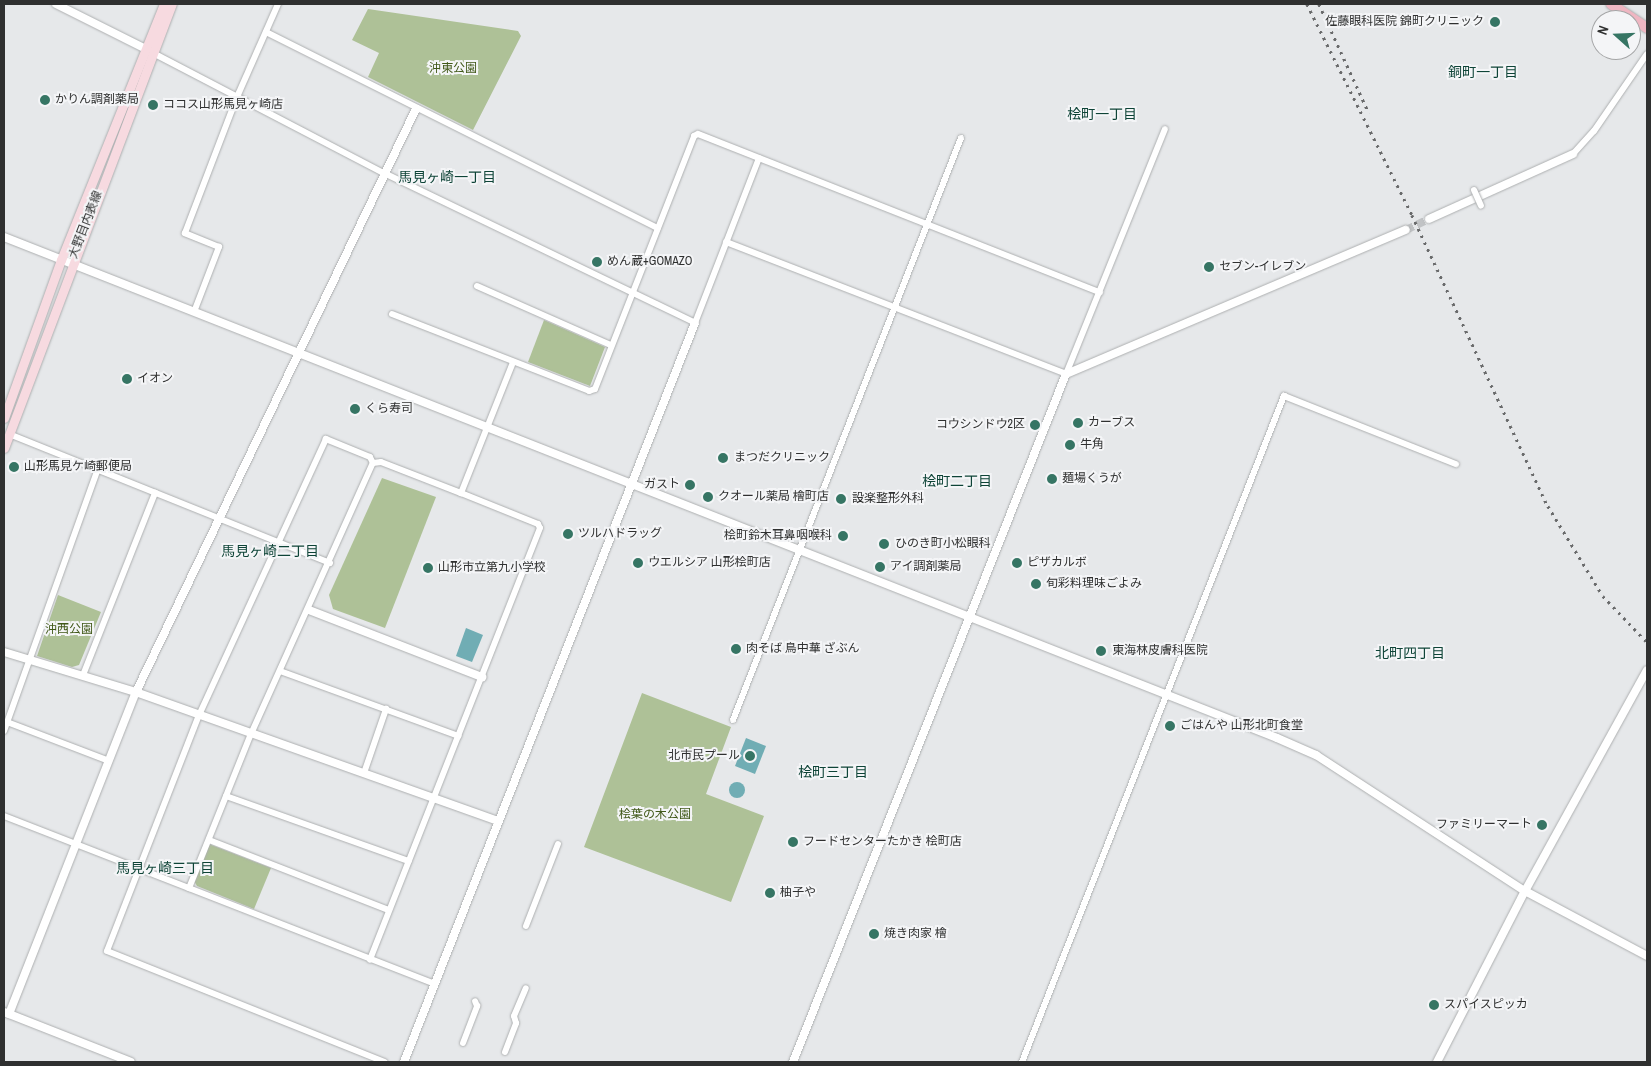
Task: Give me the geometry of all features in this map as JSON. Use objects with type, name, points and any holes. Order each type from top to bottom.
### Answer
[{"type":"main road","name":"大野目内表線","points":[[4,448],[149,51],[164,4]]},
{"type":"main road","name":"大野目内表線","points":[[4,418],[61,260],[149,51],[172,4]]},
{"type":"main road","points":[[1611,4],[1647,28]]},
{"type":"street","points":[[56,4],[384,173],[695,323]]},
{"type":"street","points":[[194,312],[219,247],[185,233],[237,97],[278,4]]},
{"type":"street","points":[[266,32],[416,109],[658,228]]},
{"type":"street","points":[[1429,219],[1573,154],[1594,131],[1647,54]]},
{"type":"street","points":[[131,1062],[6,1013],[136,692],[416,109]]},
{"type":"street","points":[[793,1062],[1165,129]]},
{"type":"street","points":[[392,314],[589,391],[595,389],[694,136],[698,134],[1100,292]]},
{"type":"street","points":[[732,720],[961,138]]},
{"type":"street","points":[[404,1062],[633,484],[759,158]]},
{"type":"street","points":[[1474,190],[1481,206]]},
{"type":"street","points":[[726,242],[1066,374],[1406,230]]},
{"type":"street","points":[[4,237],[970,616],[1316,755],[1525,892],[1647,956]]},
{"type":"street","points":[[477,286],[611,345]]},
{"type":"street","points":[[461,493],[513,362]]},
{"type":"street","points":[[1022,1062],[1284,396],[1456,464]]},
{"type":"street","points":[[9,434],[96,471],[330,563]]},
{"type":"street","points":[[189,888],[251,734],[309,610],[373,463],[370,457],[326,439],[199,715],[107,951],[385,1062]]},
{"type":"street","points":[[370,960],[540,528],[538,524],[461,493],[381,462],[373,463]]},
{"type":"street","points":[[4,731],[96,471]]},
{"type":"street","points":[[83,675],[156,493]]},
{"type":"street","points":[[309,610],[482,677]]},
{"type":"street","points":[[4,652],[136,692],[498,821]]},
{"type":"street","points":[[1437,1062],[1525,892],[1647,670]]},
{"type":"street","points":[[280,671],[459,736]]},
{"type":"street","points":[[364,773],[386,710]]},
{"type":"street","points":[[7,722],[109,761]]},
{"type":"street","points":[[226,796],[408,861]]},
{"type":"street","points":[[4,816],[434,984]]},
{"type":"street","points":[[209,840],[389,910]]},
{"type":"street","points":[[526,926],[558,844]]},
{"type":"street","points":[[505,1052],[516,1023],[514,1016],[526,988]]},
{"type":"street","points":[[463,1043],[477,1006],[475,1001]]},
{"type":"green space","name":"沖東公園","points":[[368,9],[518,31],[521,36],[473,130],[368,77],[379,53],[352,40]]},
{"type":"green space","points":[[544,320],[605,347],[590,386],[528,362]]},
{"type":"green space","points":[[382,478],[436,497],[385,628],[333,609],[329,595]]},
{"type":"green space","name":"沖西公園","points":[[58,595],[101,612],[79,665],[72,667],[37,656]]},
{"type":"green space","name":"桧葉の木公園","points":[[642,693],[731,727],[706,794],[764,816],[731,902],[584,847]]},
{"type":"green space","points":[[209,844],[271,868],[254,909],[197,886],[194,881]]},
{"type":"water","points":[[466,628],[483,635],[472,662],[456,656]]},
{"type":"water","name":"北市民プール","points":[[746,738],[766,746],[755,774],[735,766]]},
{"type":"water","points":[[737,782],[745,790],[737,798],[729,790]]},
{"type":"tunnel","points":[[1406,230],[1429,219]]},
{"type":"railway","points":[[1307,4],[1412,215],[1548,506],[1603,596],[1647,642]]},
{"type":"railway","points":[[1319,4],[1369,113]]},
{"type":"place","name":"佐藤眼科医院 錦町クリニック","points":[[1495,22]]},
{"type":"place","name":"かりん調剤薬局","points":[[45,100]]},
{"type":"place","name":"ココス山形馬見ヶ崎店","points":[[153,105]]},
{"type":"place","name":"めん蔵+GOMAZO","points":[[597,262]]},
{"type":"place","name":"セブン-イレブン","points":[[1209,267]]},
{"type":"place","name":"イオン","points":[[127,379]]},
{"type":"place","name":"くら寿司","points":[[355,409]]},
{"type":"place","name":"カーブス","points":[[1078,423]]},
{"type":"place","name":"コウシンドウ2区","points":[[1035,425]]},
{"type":"place","name":"牛角","points":[[1070,445]]},
{"type":"place","name":"まつだクリニック","points":[[723,458]]},
{"type":"place","name":"山形馬見ケ崎郵便局","points":[[14,467]]},
{"type":"place","name":"麺場くうが","points":[[1052,479]]},
{"type":"place","name":"ガスト","points":[[690,485]]},
{"type":"place","name":"クオール薬局 檜町店","points":[[708,497]]},
{"type":"place","name":"設楽整形外科","points":[[841,499]]},
{"type":"place","name":"ツルハドラッグ","points":[[568,534]]},
{"type":"place","name":"桧町鈴木耳鼻咽喉科","points":[[843,536]]},
{"type":"place","name":"ひのき町小松眼科","points":[[884,544]]},
{"type":"place","name":"ウエルシア 山形桧町店","points":[[638,563]]},
{"type":"place","name":"ピザカルボ","points":[[1017,563]]},
{"type":"place","name":"アイ調剤薬局","points":[[880,567]]},
{"type":"place","name":"山形市立第九小学校","points":[[428,568]]},
{"type":"place","name":"旬彩料理味ごよみ","points":[[1036,584]]},
{"type":"place","name":"肉そば 鳥中華 ざぶん","points":[[736,649]]},
{"type":"place","name":"東海林皮膚科医院","points":[[1101,651]]},
{"type":"place","name":"ごはんや 山形北町食堂","points":[[1170,726]]},
{"type":"place","name":"北市民プール","points":[[750,756]]},
{"type":"place","name":"ファミリーマート","points":[[1542,825]]},
{"type":"place","name":"フードセンターたかき 桧町店","points":[[793,842]]},
{"type":"place","name":"柚子や","points":[[770,893]]},
{"type":"place","name":"焼き肉家 檜","points":[[874,934]]},
{"type":"place","name":"スパイスピッカ","points":[[1434,1005]]},
{"type":"district","name":"銅町一丁目","points":[[1483,72]]},
{"type":"district","name":"桧町一丁目","points":[[1102,114]]},
{"type":"district","name":"馬見ヶ崎一丁目","points":[[447,177]]},
{"type":"district","name":"桧町二丁目","points":[[957,481]]},
{"type":"district","name":"馬見ヶ崎二丁目","points":[[270,551]]},
{"type":"district","name":"北町四丁目","points":[[1410,653]]},
{"type":"district","name":"桧町三丁目","points":[[833,772]]},
{"type":"district","name":"馬見ヶ崎三丁目","points":[[165,868]]}]
